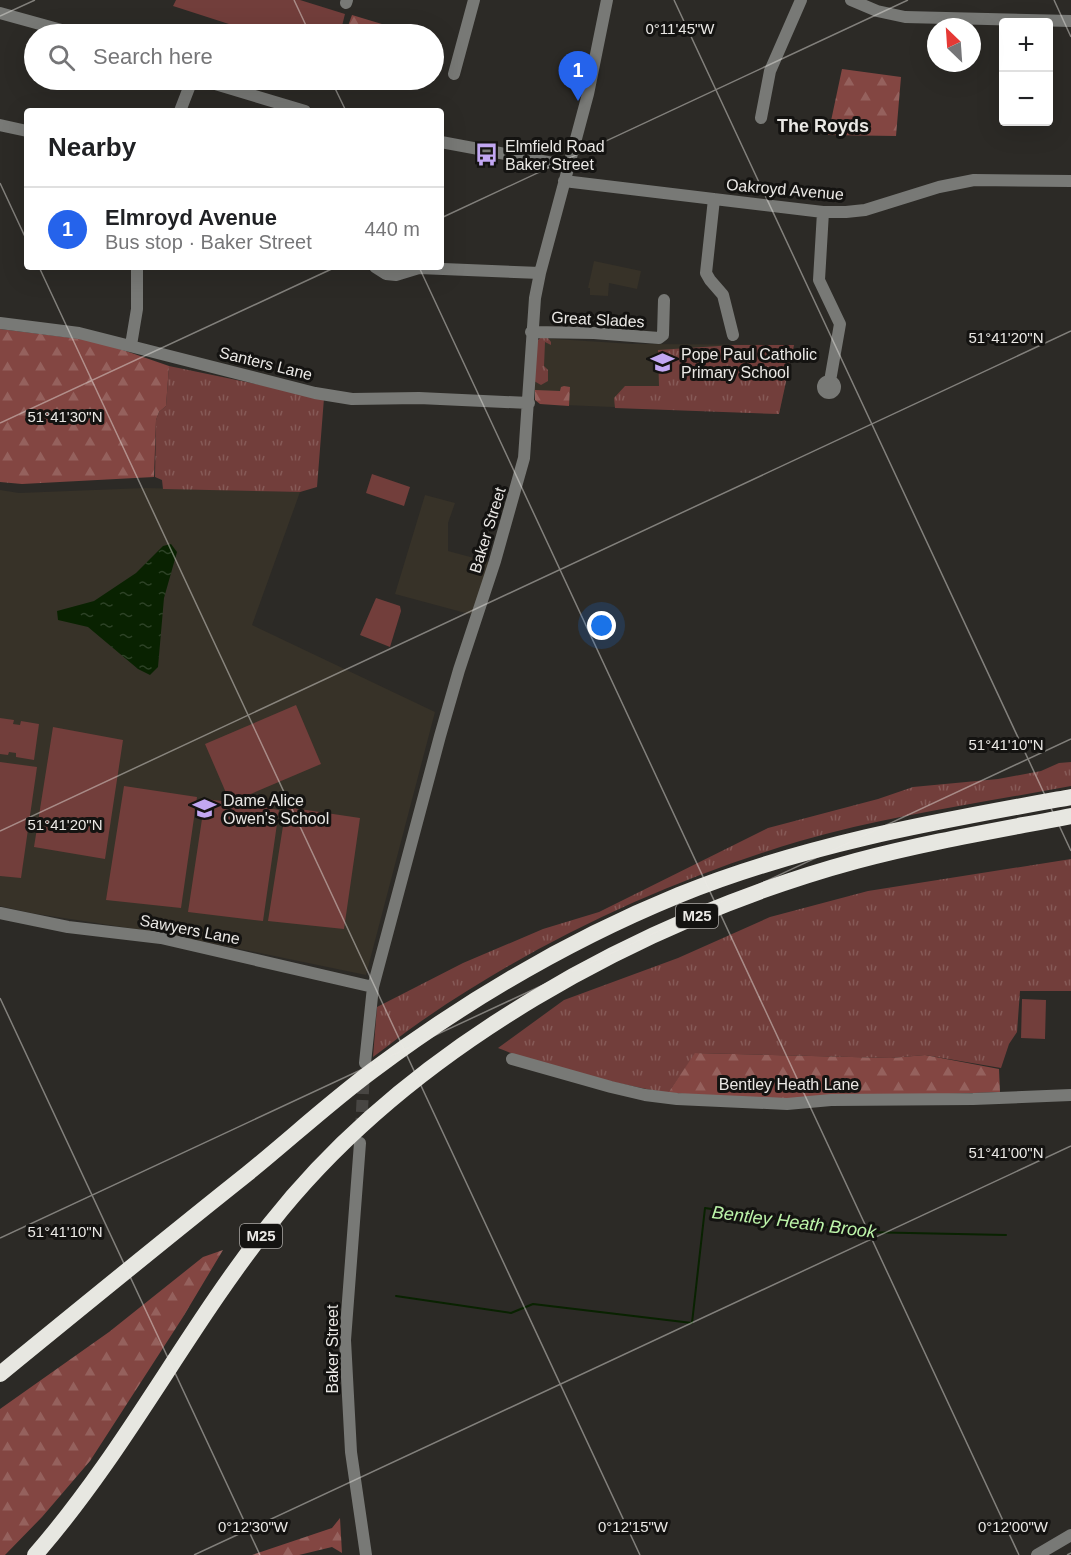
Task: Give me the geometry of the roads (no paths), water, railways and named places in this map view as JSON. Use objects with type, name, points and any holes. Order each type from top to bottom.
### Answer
[{"type":"highway","name":"M25","points":[[0,1374],[352,1086],[368,1067],[514,975],[603,929],[680,895],[766,864],[859,838],[1071,797]]},
{"type":"highway","name":"M25","points":[[35,1555],[113,1456],[191,1335],[247,1254],[304,1183],[355,1140],[370,1119],[468,1041],[532,999],[610,957],[687,920],[775,886],[855,861],[957,837],[1071,816]]},
{"type":"street","points":[[454,74],[474,0]]},
{"type":"street","name":"Baker Street","points":[[368,1067],[373,987],[456,681],[517,488],[526,448],[531,332],[540,273],[588,94],[607,0]]},
{"type":"street","points":[[760,118],[770,71],[801,0]]},
{"type":"street","points":[[851,0],[877,11],[905,17],[1071,21]]},
{"type":"street","points":[[0,13],[40,24]]},
{"type":"street","points":[[181,108],[188,90]]},
{"type":"street","points":[[235,90],[295,108]]},
{"type":"street","points":[[0,124],[24,130]]},
{"type":"street","points":[[444,143],[568,166]]},
{"type":"street","name":"Oakroyd Avenue","points":[[564,181],[824,212],[865,210],[941,187],[974,180],[1071,181]]},
{"type":"street","points":[[714,199],[706,273],[723,295],[733,335]]},
{"type":"street","points":[[824,212],[819,280],[840,324],[830,381]]},
{"type":"street","points":[[444,268],[540,273]]},
{"type":"street","points":[[131,345],[137,309],[137,270]]},
{"type":"street","points":[[380,270],[386,274],[396,275],[410,270]]},
{"type":"street","name":"Great Slades","points":[[531,332],[594,333],[659,338],[663,334],[664,300]]},
{"type":"street","name":"Santers Lane","points":[[0,323],[79,333],[315,393],[352,399],[420,398],[529,404]]},
{"type":"street","name":"Sawyers Lane","points":[[0,913],[68,927],[161,938],[373,987]]},
{"type":"street","name":"Bentley Heath Lane","points":[[512,1059],[611,1088],[688,1100],[787,1104],[831,1100],[973,1099],[1071,1095]]},
{"type":"street","name":"Baker Street","points":[[355,1140],[345,1340],[351,1452],[366,1555]]},
{"type":"street","points":[[1037,1555],[1071,1535]]},
{"type":"water","points":[[171,544],[177,552],[164,598],[158,667],[150,675],[138,669],[88,627],[58,620],[57,611],[94,601],[136,573],[163,546]]},
{"type":"waterway","name":"Bentley Heath Brook","points":[[396,1296],[511,1313],[533,1304],[692,1323],[705,1208],[861,1232],[1006,1235]]},
{"type":"tunnel","points":[[361,1130],[364,1072]]},
{"type":"place","name":"Elmroyd Avenue","points":[[578,101]]},
{"type":"place","name":"Elmfield Road Baker Street","points":[[487,155]]},
{"type":"place","name":"Pope Paul Catholic Primary School","points":[[663,363]]},
{"type":"place","name":"Dame Alice Owen's School","points":[[205,809]]},
{"type":"district","name":"The Royds","points":[[823,126]]}]
